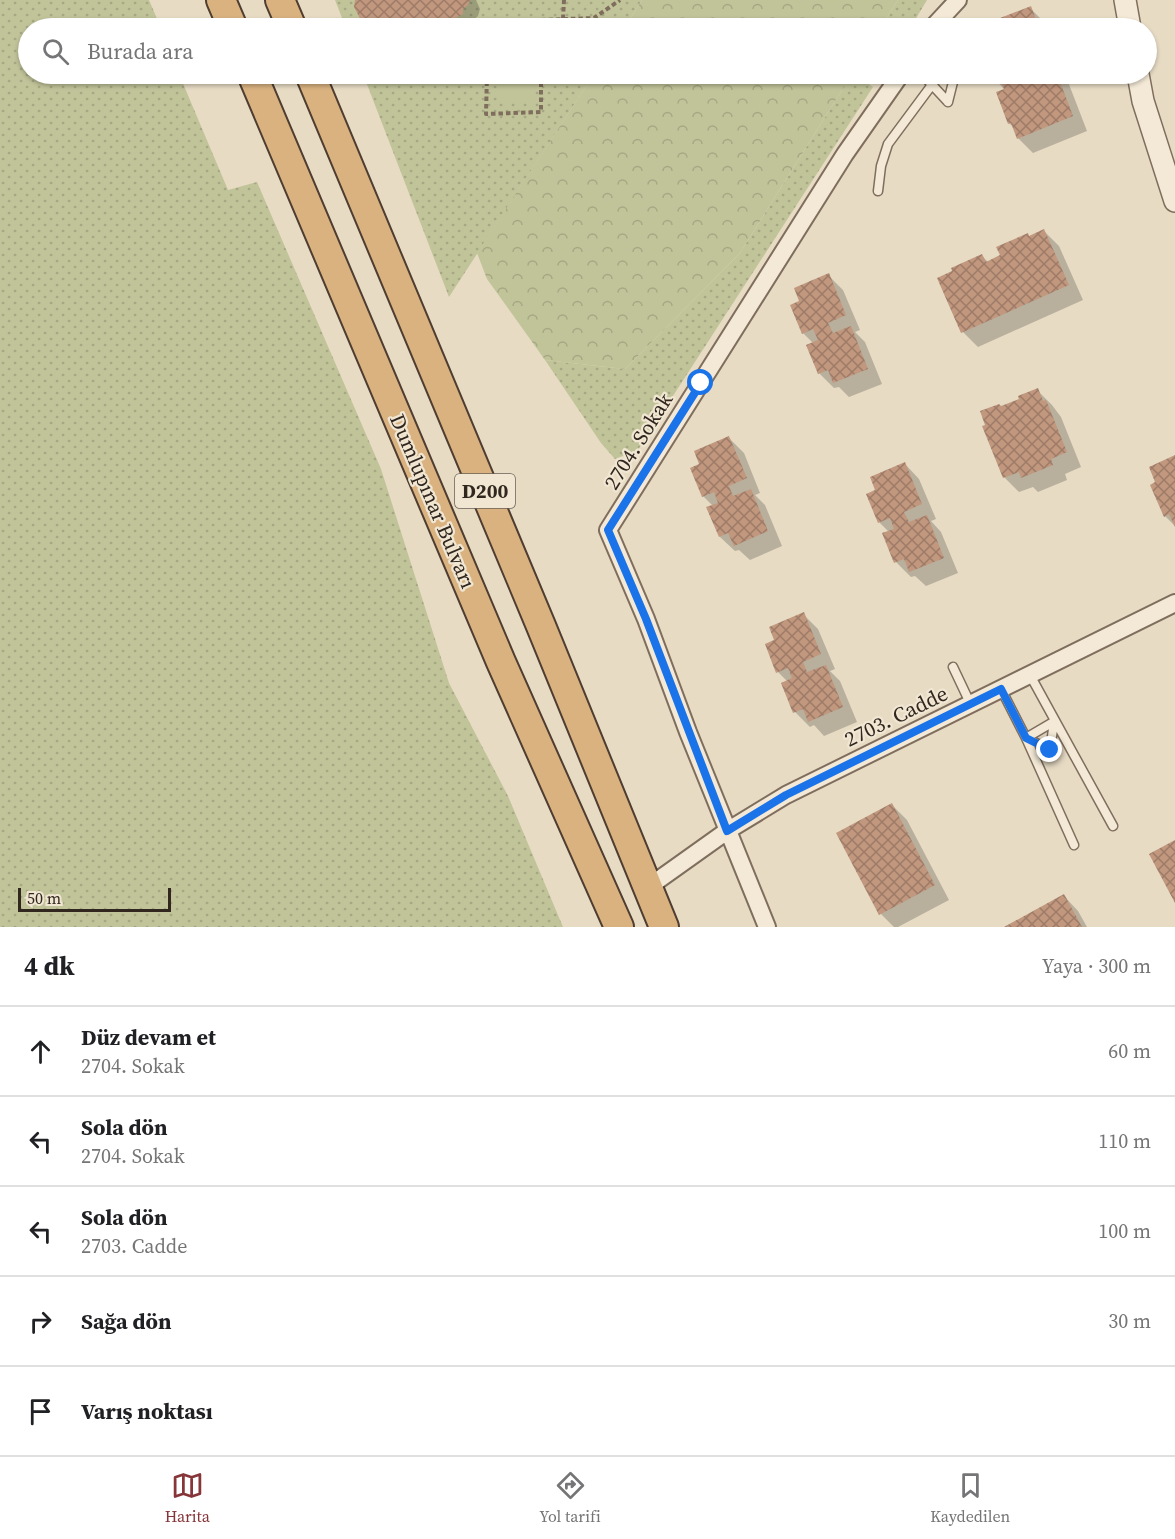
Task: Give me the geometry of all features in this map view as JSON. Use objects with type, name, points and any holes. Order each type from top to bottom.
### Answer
[{"type":"highway","points":[[220,0],[228,18]]},
{"type":"highway","points":[[280,0],[288,18]]},
{"type":"highway","name":"Dumlupınar Bulvarı","points":[[256,84],[501,662],[617,926]]},
{"type":"highway","name":"D200","points":[[314,84],[541,626],[656,908]]},
{"type":"highway","points":[[656,908],[687,927]]},
{"type":"street","points":[[941,18],[958,0]]},
{"type":"street","points":[[1125,0],[1128,18]]},
{"type":"street","name":"2704. Sokak","points":[[727,831],[646,619],[608,530],[845,154],[894,84]]},
{"type":"street","points":[[1140,84],[1143,101],[1175,201]]},
{"type":"street","name":"2703. Cadde","points":[[656,908],[727,831],[786,795],[1175,603]]},
{"type":"street","points":[[727,831],[767,927]]},
{"type":"lane","points":[[878,191],[881,166],[888,144],[932,84],[948,102],[952,84]]},
{"type":"lane","points":[[953,667],[971,705]]},
{"type":"lane","points":[[1030,675],[1113,826]]},
{"type":"lane","points":[[1001,689],[1026,738],[1074,845]]},
{"type":"lane","points":[[1026,738],[1050,750],[1054,721]]},
{"type":"lane","points":[[1026,738],[1054,721]]},
{"type":"path","points":[[563,18],[564,0]]},
{"type":"path","points":[[594,18],[620,0]]},
{"type":"path","points":[[487,84],[486,114],[541,112],[541,84]]},
{"type":"green space","points":[[0,0],[149,0],[157,18],[18,18],[18,84],[183,84],[228,190],[257,182],[381,469],[449,683],[508,796],[563,927],[0,927]]},
{"type":"green space","points":[[335,0],[642,0],[630,18],[342,18]]},
{"type":"green space","points":[[642,0],[898,0],[886,18],[630,18]]},
{"type":"green space","points":[[898,0],[927,0],[916,18],[886,18]]},
{"type":"green space","points":[[367,84],[587,84],[449,297]]},
{"type":"green space","points":[[497,84],[534,84],[535,101],[498,102]]},
{"type":"green space","points":[[587,84],[846,84],[740,253],[625,369],[545,360],[487,279],[477,253]]},
{"type":"green space","points":[[846,84],[869,84],[873,87],[638,450],[615,459],[601,443],[545,360],[625,369],[740,253]]},
{"type":"building","points":[[355,0],[470,0],[463,9],[463,14],[456,18],[360,18],[354,7]]},
{"type":"building","points":[[1031,6],[1035,18],[1000,18]]},
{"type":"building","points":[[1002,84],[1061,84],[1073,116],[1017,139],[1011,123],[1008,124],[996,92],[1004,89]]},
{"type":"building","points":[[1044,229],[1069,285],[961,333],[937,278],[952,271],[951,268],[982,254],[986,262],[1000,255],[996,247],[1028,233],[1029,236]]},
{"type":"building","points":[[829,273],[846,315],[828,323],[833,333],[851,326],[868,369],[833,383],[828,370],[818,374],[806,345],[818,340],[813,329],[802,334],[790,305],[799,301],[794,288]]},
{"type":"building","points":[[1038,388],[1043,401],[1046,400],[1067,452],[1051,459],[1053,465],[1021,478],[1019,472],[1003,478],[982,426],[985,425],[980,411],[1019,399],[1018,396]]},
{"type":"building","points":[[729,436],[747,478],[729,486],[733,496],[751,489],[768,531],[734,546],[728,533],[719,537],[706,507],[718,503],[714,492],[702,497],[690,468],[699,464],[694,451]]},
{"type":"building","points":[[1175,455],[1175,527],[1169,514],[1164,517],[1150,485],[1155,482],[1149,467]]},
{"type":"building","points":[[905,462],[922,504],[904,512],[909,522],[927,515],[944,558],[909,572],[904,559],[894,563],[882,533],[894,529],[890,518],[878,523],[866,494],[875,490],[870,477]]},
{"type":"building","points":[[804,612],[821,654],[803,662],[807,672],[826,665],[843,707],[808,722],[803,709],[793,713],[781,683],[792,678],[788,668],[776,673],[765,644],[774,640],[769,627]]},
{"type":"building","points":[[892,803],[935,885],[879,915],[836,833]]},
{"type":"building","points":[[1175,840],[1175,903],[1149,854]]},
{"type":"building","points":[[1064,894],[1082,927],[1004,927]]},
{"type":"route","points":[[701,383],[608,530],[646,619],[727,831],[786,795],[1001,689],[1026,738],[1050,750]]}]
